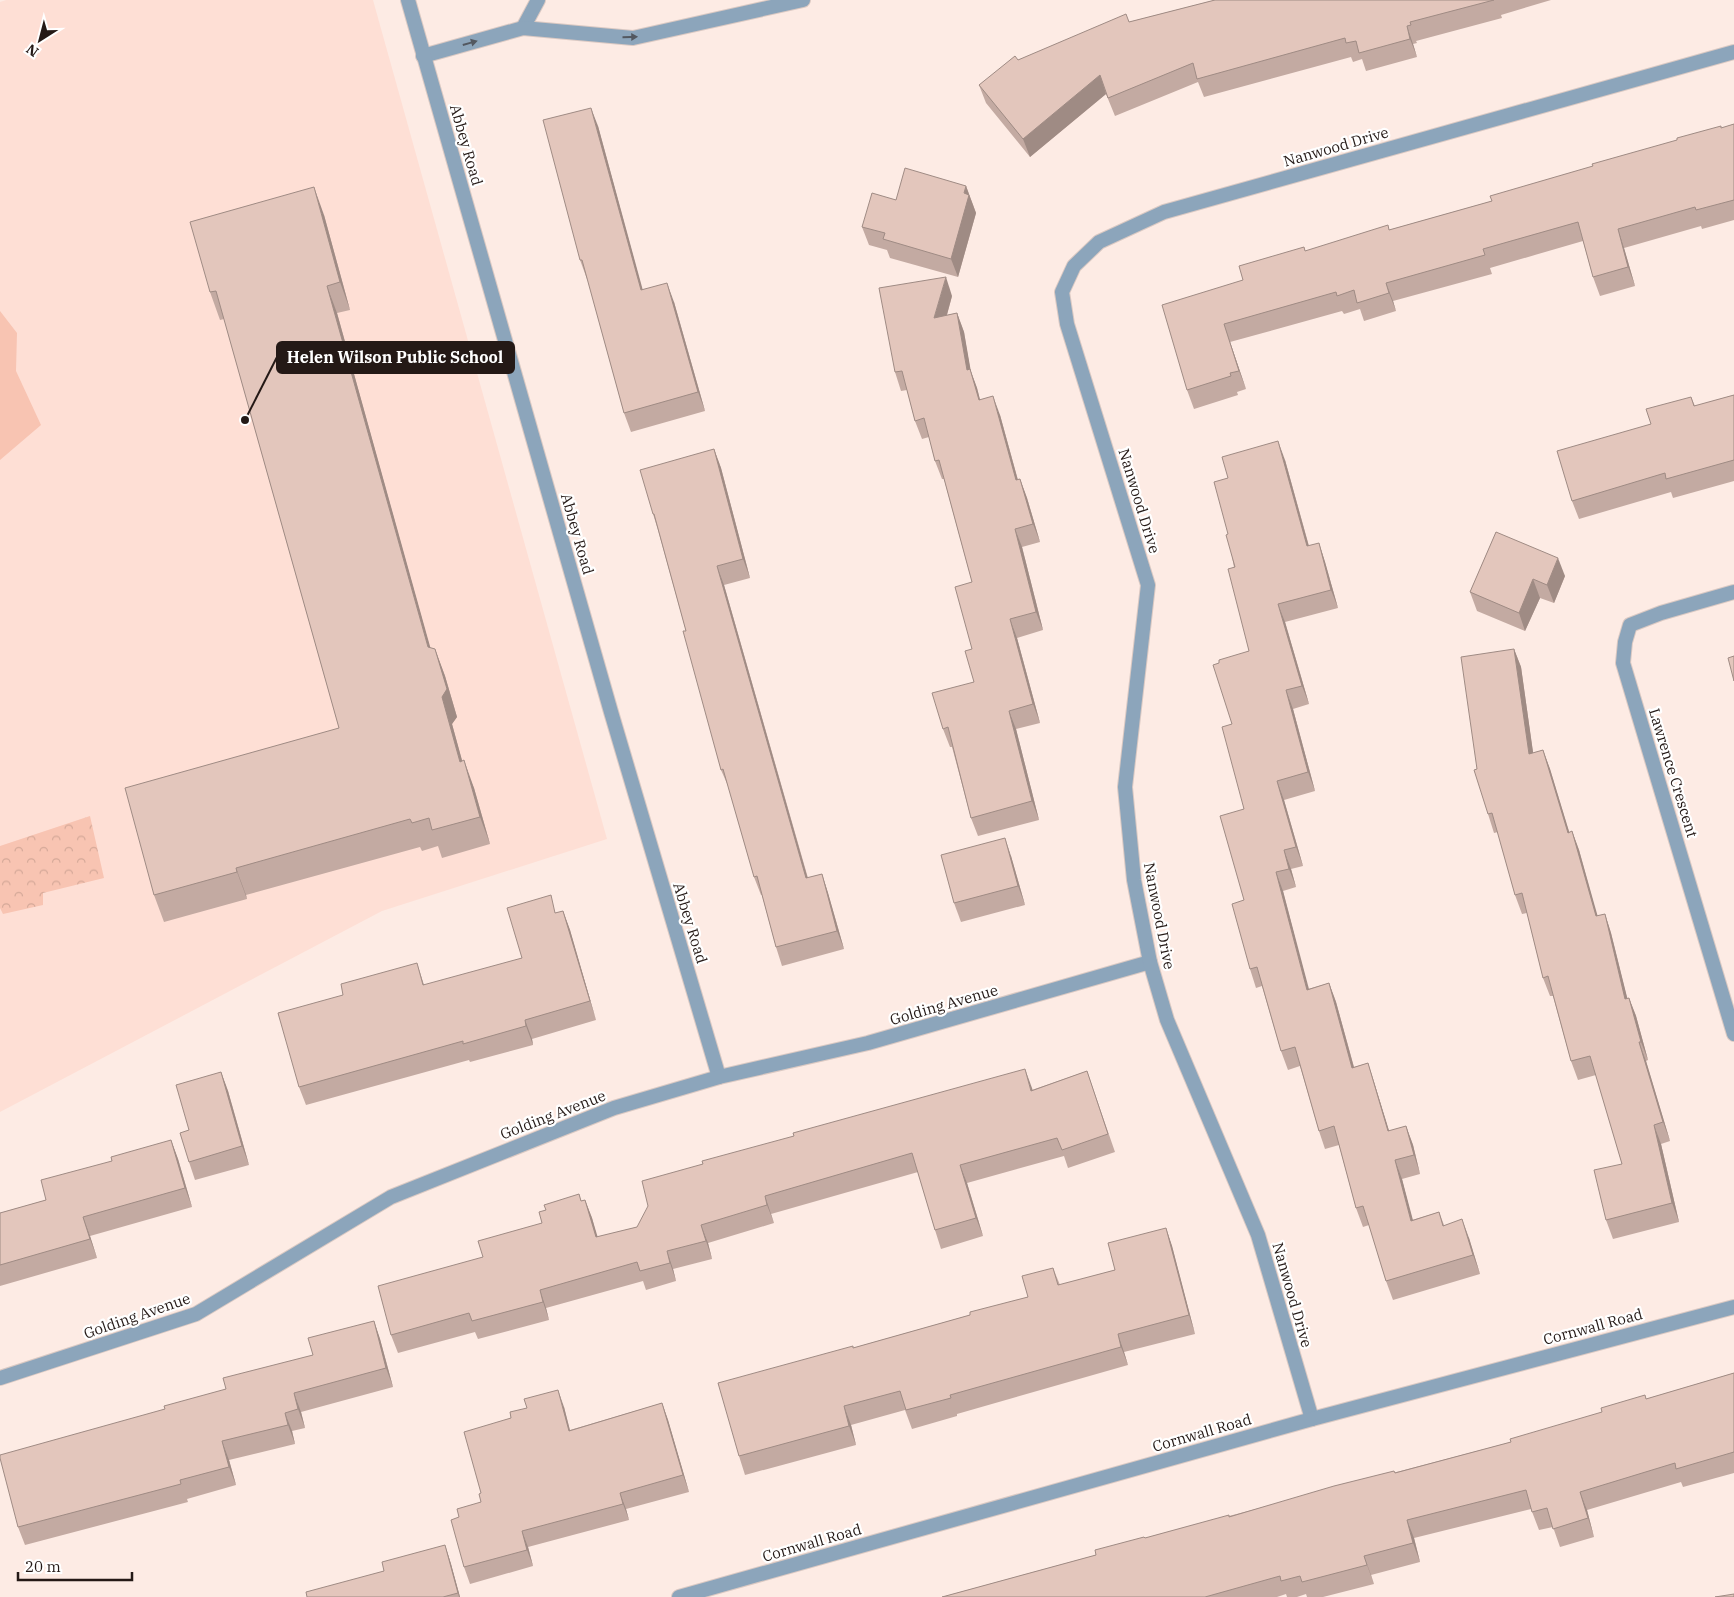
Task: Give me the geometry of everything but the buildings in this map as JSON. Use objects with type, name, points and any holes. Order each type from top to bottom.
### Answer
[{"type":"street","name":"Abbey Road","points":[[408,0],[611,712],[719,1077]]},
{"type":"street","points":[[523,28],[538,0]]},
{"type":"street","points":[[424,56],[523,28],[632,38],[803,0]]},
{"type":"street","name":"Nanwood Drive","points":[[1312,1419],[1258,1236],[1167,1020],[1150,962],[1134,880],[1125,787],[1148,585],[1067,324],[1062,292],[1074,266],[1099,242],[1164,212],[1734,52]]},
{"type":"street","name":"Lawrence Crescent","points":[[1734,592],[1661,613],[1630,626],[1624,642],[1623,663],[1734,1034]]},
{"type":"street","name":"Golding Avenue","points":[[0,1378],[196,1314],[391,1197],[614,1108],[719,1077],[868,1043],[1150,962]]},
{"type":"street","name":"Cornwall Road","points":[[679,1597],[1312,1419],[1734,1307]]},
{"type":"shaded area","points":[[6,0],[373,0],[607,839],[382,911],[0,1112],[0,2]]},
{"type":"green space","points":[[0,311],[17,333],[16,371],[41,425],[0,460]]},
{"type":"green space","points":[[90,816],[104,878],[43,893],[43,905],[3,914],[0,908],[0,846]]},
{"type":"place","name":"Helen Wilson Public School","points":[[245,420]]}]
